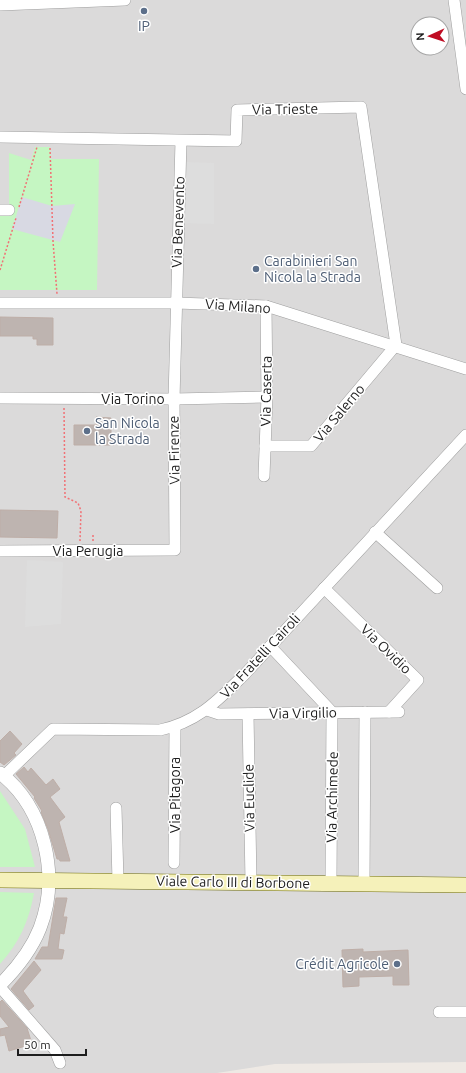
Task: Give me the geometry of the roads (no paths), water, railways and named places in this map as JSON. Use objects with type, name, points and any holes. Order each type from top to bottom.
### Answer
[{"type":"main road","name":"Viale Carlo III di Borbone","points":[[0,880],[466,884]]},
{"type":"street","points":[[0,5],[125,0]]},
{"type":"street","points":[[454,0],[466,88]]},
{"type":"street","name":"Via Trieste","points":[[0,137],[236,141],[237,110],[360,107],[396,345]]},
{"type":"street","name":"Via Benevento","points":[[176,302],[181,141]]},
{"type":"street","name":"Via Milano","points":[[0,303],[176,302],[266,306],[396,345],[466,369]]},
{"type":"street","name":"Via Firenze","points":[[176,302],[174,399],[176,550]]},
{"type":"street","name":"Via Caserta","points":[[264,476],[267,397],[266,306]]},
{"type":"street","name":"Via Salerno","points":[[265,446],[312,446],[396,345]]},
{"type":"street","name":"Via Torino","points":[[0,398],[174,399],[267,397]]},
{"type":"street","name":"Via Fratelli Cairoli","points":[[2,774],[53,729],[160,730],[175,727],[207,710],[244,675],[466,435]]},
{"type":"street","points":[[375,532],[437,588]]},
{"type":"street","name":"Via Perugia","points":[[0,551],[176,550]]},
{"type":"street","name":"Via Ovidio","points":[[324,588],[418,680],[394,712]]},
{"type":"street","points":[[270,646],[332,712]]},
{"type":"street","name":"Via Virgilio","points":[[207,710],[219,714],[394,712]]},
{"type":"street","name":"Via Archimede","points":[[331,883],[332,712]]},
{"type":"street","points":[[364,883],[365,712]]},
{"type":"street","name":"Via Euclide","points":[[248,714],[251,882]]},
{"type":"street","name":"Via Pitagora","points":[[174,863],[175,727]]},
{"type":"street","points":[[2,774],[18,790],[38,824],[48,861],[49,881],[47,905],[40,928],[16,969],[0,986],[54,1050],[60,1063]]},
{"type":"street","points":[[116,808],[118,881]]},
{"type":"street","points":[[439,1012],[466,1012]]},
{"type":"place","name":"IP","points":[[144,11]]},
{"type":"place","name":"Carabinieri San Nicola la Strada","points":[[256,269]]},
{"type":"place","name":"San Nicola la Strada","points":[[87,431]]},
{"type":"place","name":"Crédit Agricole","points":[[397,964]]}]
